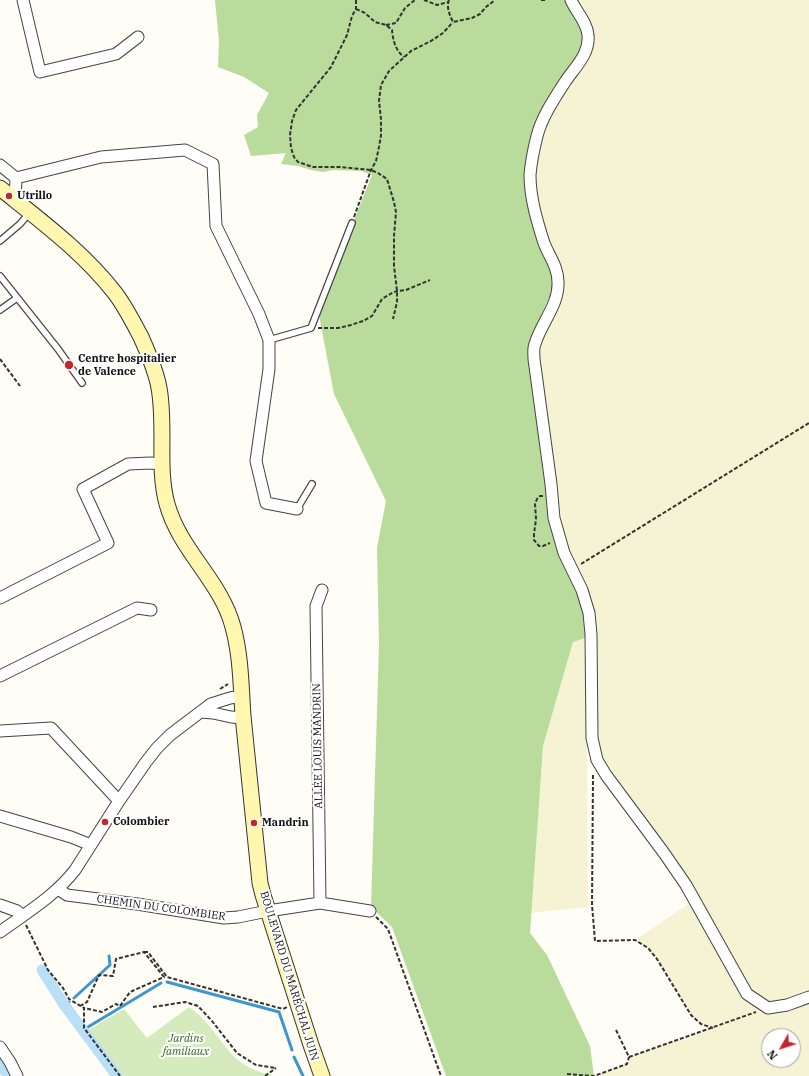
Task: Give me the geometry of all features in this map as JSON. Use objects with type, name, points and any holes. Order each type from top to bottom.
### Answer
[{"type":"main road","name":"BOULEVARD DU MARÉCHAL JUIN","points":[[0,188],[59,236],[102,277],[116,294],[127,311],[147,351],[159,387],[163,421],[163,483],[167,504],[175,527],[185,545],[217,590],[228,610],[238,646],[260,883],[322,1076]]},
{"type":"street","points":[[23,0],[40,72],[116,54],[138,37]]},
{"type":"street","points":[[571,0],[587,27],[588,46],[584,56],[566,80],[545,115],[538,134],[530,174],[531,192],[535,212],[545,244],[555,266],[558,282],[557,296],[534,345],[534,359],[551,484],[554,518],[564,553],[582,590],[589,613],[591,634],[592,738],[597,760],[606,775],[686,885],[747,994],[768,1008],[787,1005],[809,997]]},
{"type":"street","points":[[16,178],[101,157],[185,150],[214,164],[216,226],[259,314],[269,340],[269,369],[256,462],[266,503],[297,509]]},
{"type":"street","points":[[0,165],[16,178]]},
{"type":"street","points":[[15,201],[16,178]]},
{"type":"street","points":[[0,598],[108,543],[83,490],[128,464],[162,464]]},
{"type":"street","name":"ALLÉE LOUIS MANDRIN","points":[[320,902],[316,606],[322,590]]},
{"type":"street","points":[[0,676],[137,608],[151,610]]},
{"type":"street","points":[[0,932],[58,889],[74,870],[118,801],[146,762],[170,735],[211,704],[242,696]]},
{"type":"street","points":[[200,712],[244,718]]},
{"type":"street","points":[[0,731],[51,728],[118,801]]},
{"type":"street","points":[[0,816],[71,837],[91,845]]},
{"type":"street","name":"CHEMIN DU COLOMBIER","points":[[58,889],[67,896],[137,904],[224,918],[238,917],[320,902],[370,911]]},
{"type":"street","points":[[0,905],[17,911],[22,916]]},
{"type":"street","points":[[0,1047],[17,1076]]},
{"type":"lane","points":[[0,241],[20,224],[30,212]]},
{"type":"lane","points":[[269,340],[311,328],[352,223]]},
{"type":"lane","points":[[0,276],[82,383]]},
{"type":"lane","points":[[0,310],[17,298]]},
{"type":"lane","points":[[297,509],[312,484]]},
{"type":"path","points":[[356,0],[356,9],[352,16],[346,35],[331,66],[296,110],[292,121],[290,136],[291,148],[294,157],[298,162],[313,167],[340,167],[372,170],[387,179],[396,212],[394,266],[397,302],[393,319]]},
{"type":"path","points":[[386,25],[396,22],[405,8],[415,0]]},
{"type":"path","points":[[424,0],[437,5],[448,1],[449,15],[453,22]]},
{"type":"path","points":[[352,223],[376,161],[381,135],[379,101],[380,85],[388,71],[411,50],[431,41],[443,33],[453,22],[472,18],[480,14],[495,0]]},
{"type":"path","points":[[356,9],[375,22],[386,25],[392,30],[394,41],[399,53],[404,57]]},
{"type":"path","points":[[311,328],[338,328],[363,321],[372,316],[382,299],[397,291],[406,290],[430,280]]},
{"type":"path","points":[[0,359],[20,386]]},
{"type":"path","points":[[572,570],[809,423]]},
{"type":"path","points":[[551,484],[547,493],[537,499],[535,504],[536,520],[534,540],[539,546],[543,546],[549,544],[559,536]]},
{"type":"path","points":[[597,760],[593,770],[592,905],[595,941],[635,940],[648,948],[657,959],[691,1015],[701,1024],[713,1028]]},
{"type":"path","points":[[370,911],[388,930],[441,1076]]},
{"type":"path","points":[[22,916],[48,970],[69,998],[84,1008],[102,1012],[116,1004],[120,1006],[130,992],[164,977],[144,952]]},
{"type":"path","points":[[80,1006],[87,1002],[99,976],[113,976],[116,960],[144,952],[148,952],[167,977],[283,1009],[298,1004]]},
{"type":"path","points":[[154,1007],[185,1002],[198,1006],[212,1020],[237,1053],[256,1065],[276,1068],[265,1076]]},
{"type":"path","points":[[84,1008],[84,1028],[120,1076]]},
{"type":"path","points":[[629,1057],[768,1008]]},
{"type":"path","points":[[567,1074],[594,1076],[627,1064],[629,1057],[616,1030]]},
{"type":"shaded area","points":[[576,0],[809,0],[809,1076],[594,1076],[627,1064],[629,1057],[712,1028],[701,1024],[691,1015],[657,959],[648,948],[635,940],[699,897],[675,858],[615,781],[604,764],[596,738],[595,624],[564,536],[539,360],[541,342],[561,298],[537,200],[535,177],[537,153],[551,114]]},
{"type":"shaded area","points":[[585,638],[588,907],[531,913],[543,746],[573,642]]},
{"type":"green space","points":[[215,0],[566,0],[584,33],[581,49],[527,161],[553,274],[552,286],[548,300],[534,332],[552,530],[557,550],[580,600],[585,622],[585,638],[573,642],[543,746],[530,933],[547,955],[590,1046],[594,1076],[446,1076],[392,927],[371,907],[379,645],[377,548],[386,501],[334,394],[318,310],[372,175],[361,171],[333,170],[323,172],[298,166],[281,164],[286,153],[251,156],[244,135],[258,127],[257,115],[269,93],[244,77],[218,67],[219,41]]},
{"type":"green space","name":"Jardins familiaux","points":[[189,1007],[200,1015],[225,1046],[243,1064],[272,1076],[115,1076],[83,1033],[124,1009],[147,1038]]},
{"type":"waterway","points":[[74,998],[110,965],[109,956]]},
{"type":"waterway","points":[[42,970],[65,1006],[117,1076]]},
{"type":"waterway","points":[[167,982],[279,1012],[292,1050]]},
{"type":"waterway","points":[[88,1027],[161,983]]},
{"type":"waterway","points":[[65,1006],[69,1002]]},
{"type":"waterway","points":[[294,1057],[303,1076]]},
{"type":"waterway","points":[[0,1063],[8,1076]]},
{"type":"place","name":"Utrillo","points":[[9,196]]},
{"type":"place","name":"Centre hospitalier de Valence","points":[[69,365]]},
{"type":"place","name":"Colombier","points":[[105,822]]},
{"type":"place","name":"Mandrin","points":[[254,823]]}]
